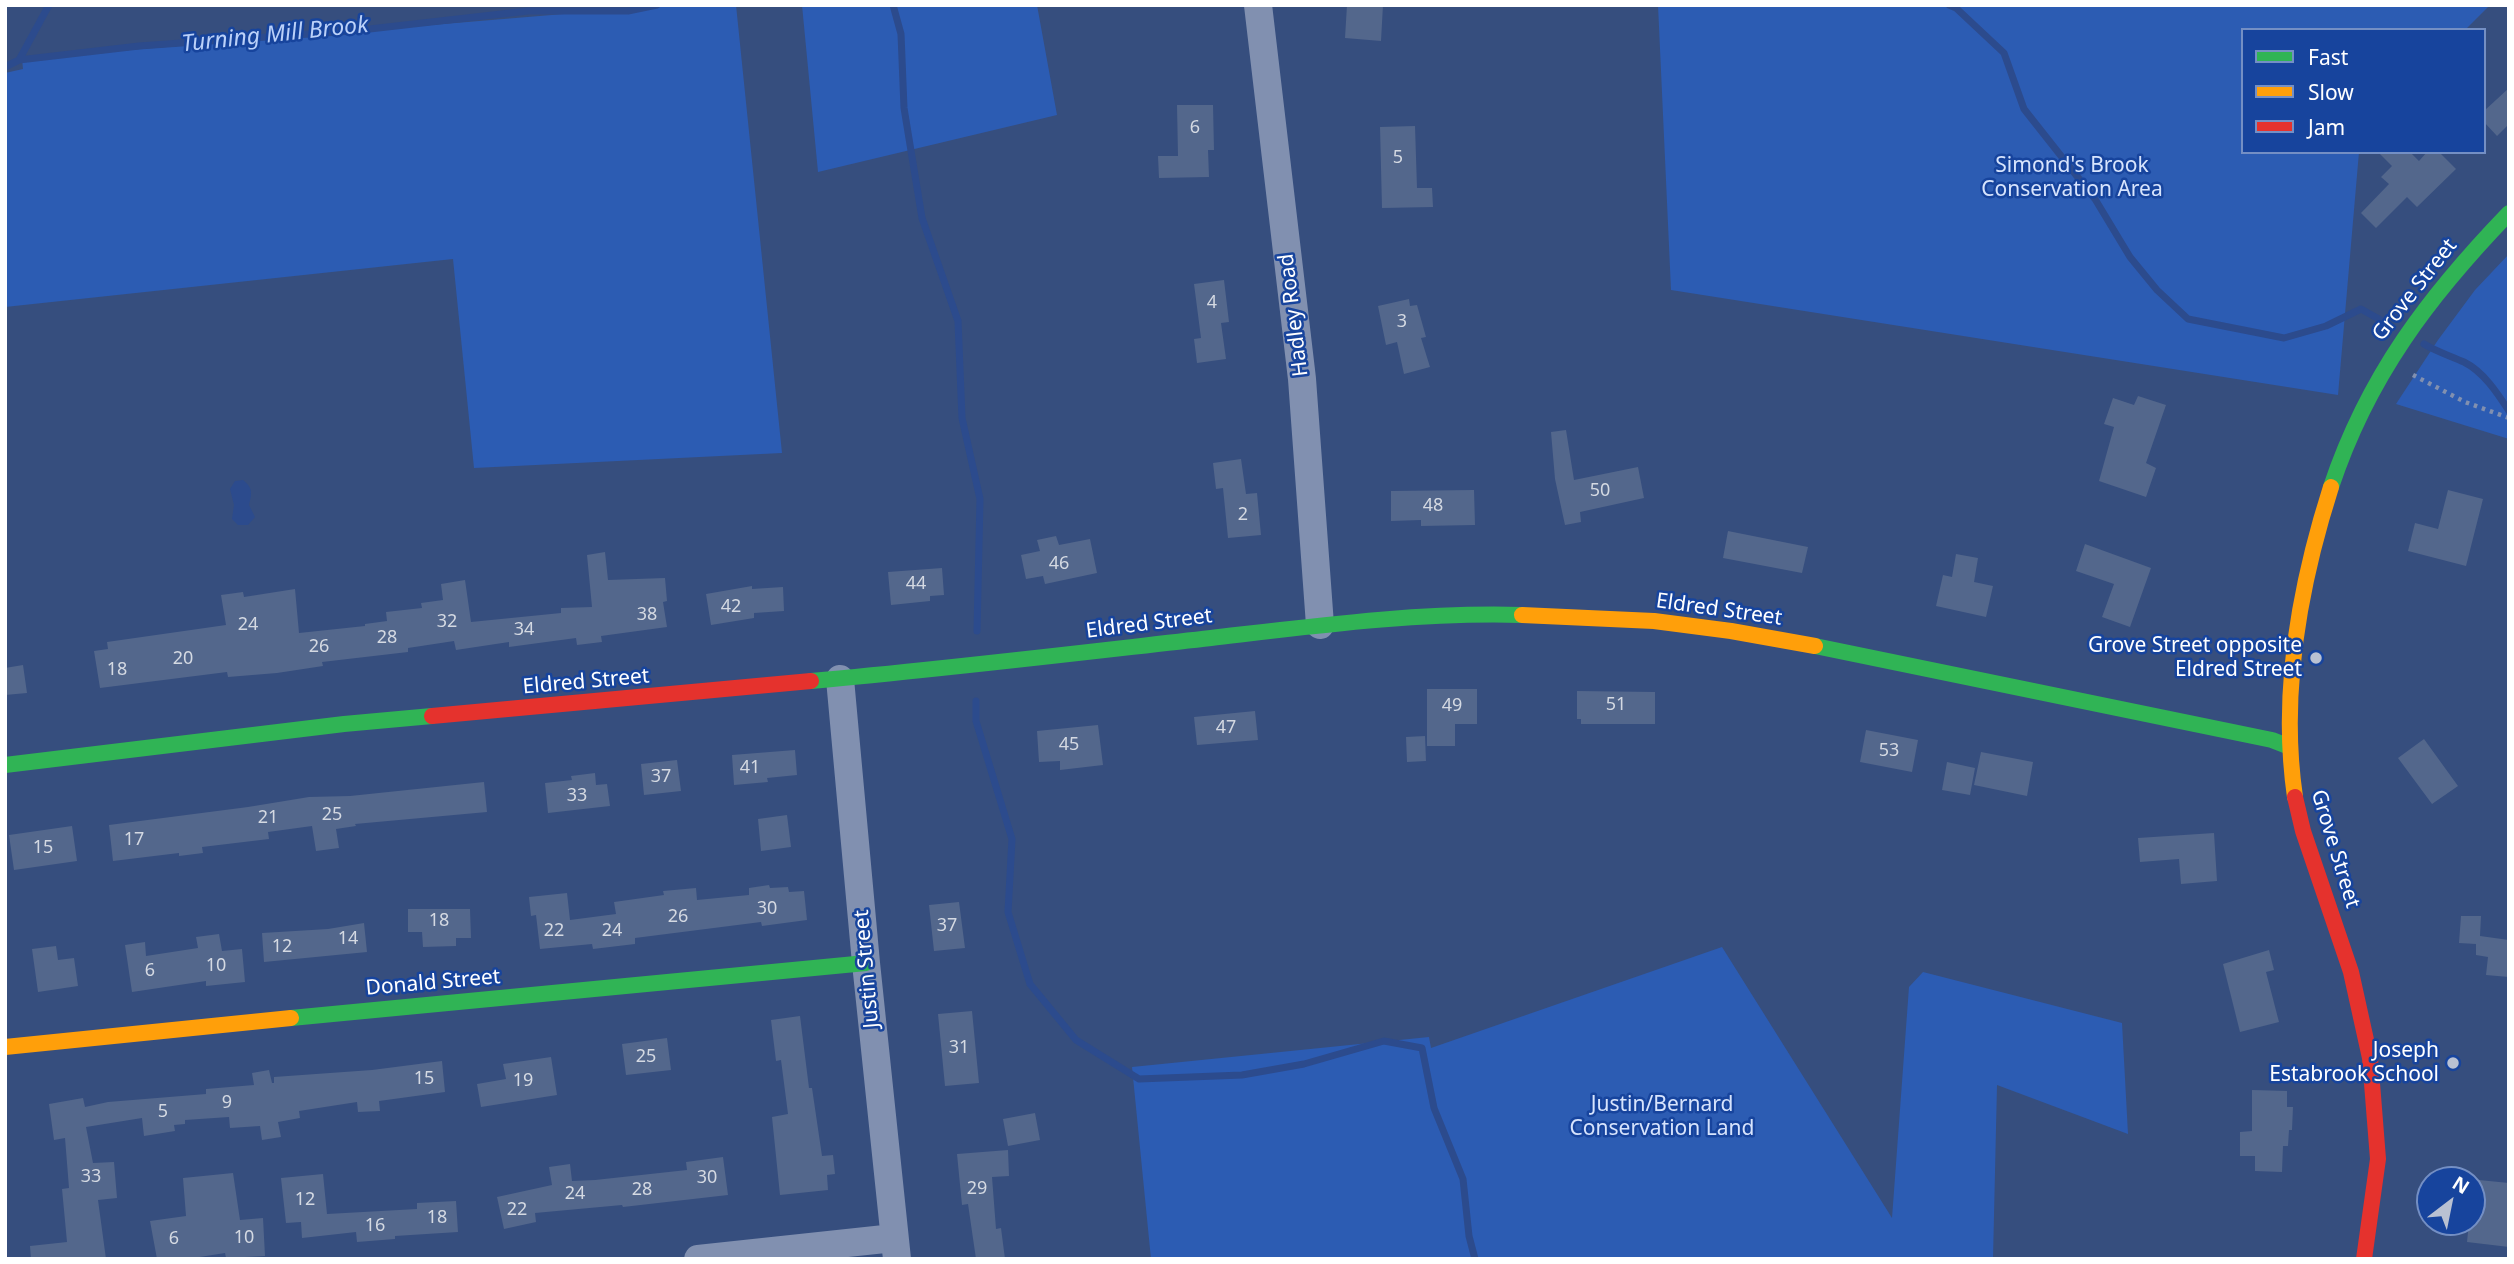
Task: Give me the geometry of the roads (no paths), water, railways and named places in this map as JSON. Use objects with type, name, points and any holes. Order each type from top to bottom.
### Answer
[{"type":"street","name":"Hadley Road","points":[[1258,5],[1302,379],[1320,625]]},
{"type":"street","name":"Grove Street","points":[[2364,1259],[2378,1156],[2373,1122],[2371,1060],[2357,995],[2335,920],[2309,851],[2295,799],[2290,747],[2297,645],[2315,540],[2347,440],[2368,395],[2387,361],[2420,313],[2452,272],[2509,213]]},
{"type":"street","name":"Eldred Street","points":[[5,765],[344,724],[840,679],[1320,625],[1501,614],[1667,623],[1731,631],[1851,652],[2272,740],[2290,747]]},
{"type":"street","name":"Justin Street","points":[[840,679],[895,1248]]},
{"type":"street","name":"Donald Street","points":[[5,1047],[866,963]]},
{"type":"street","points":[[698,1259],[895,1248]]},
{"type":"waterway","points":[[5,67],[19,60],[49,5]]},
{"type":"waterway","name":"Turning Mill Brook","points":[[19,60],[139,46],[352,31],[528,11],[628,11],[657,5]]},
{"type":"waterway","name":"Turning Mill Brook","points":[[893,5],[901,34],[904,108],[922,218],[958,321],[962,418],[980,499],[977,631]]},
{"type":"waterway","points":[[1949,5],[1956,8],[2004,53],[2024,109],[2095,199],[2130,257],[2157,290],[2188,319],[2284,338],[2326,326],[2361,309],[2386,323]]},
{"type":"waterway","points":[[2424,344],[2478,371],[2509,411]]},
{"type":"waterway","name":"Turning Mill Brook","points":[[976,701],[976,721],[1012,839],[1008,912],[1030,984],[1076,1040],[1139,1079],[1242,1075],[1304,1064],[1384,1041],[1422,1048],[1434,1108],[1463,1179],[1469,1236],[1475,1259]]},
{"type":"place","name":"Grove Street opposite Eldred Street","points":[[2316,658]]},
{"type":"place","name":"Joseph Estabrook School","points":[[2453,1063]]},
{"type":"park label","name":"Simond's Brook Conservation Area","points":[[2072,178]]},
{"type":"park label","name":"Justin/Bernard Conservation Land","points":[[1662,1117]]}]
